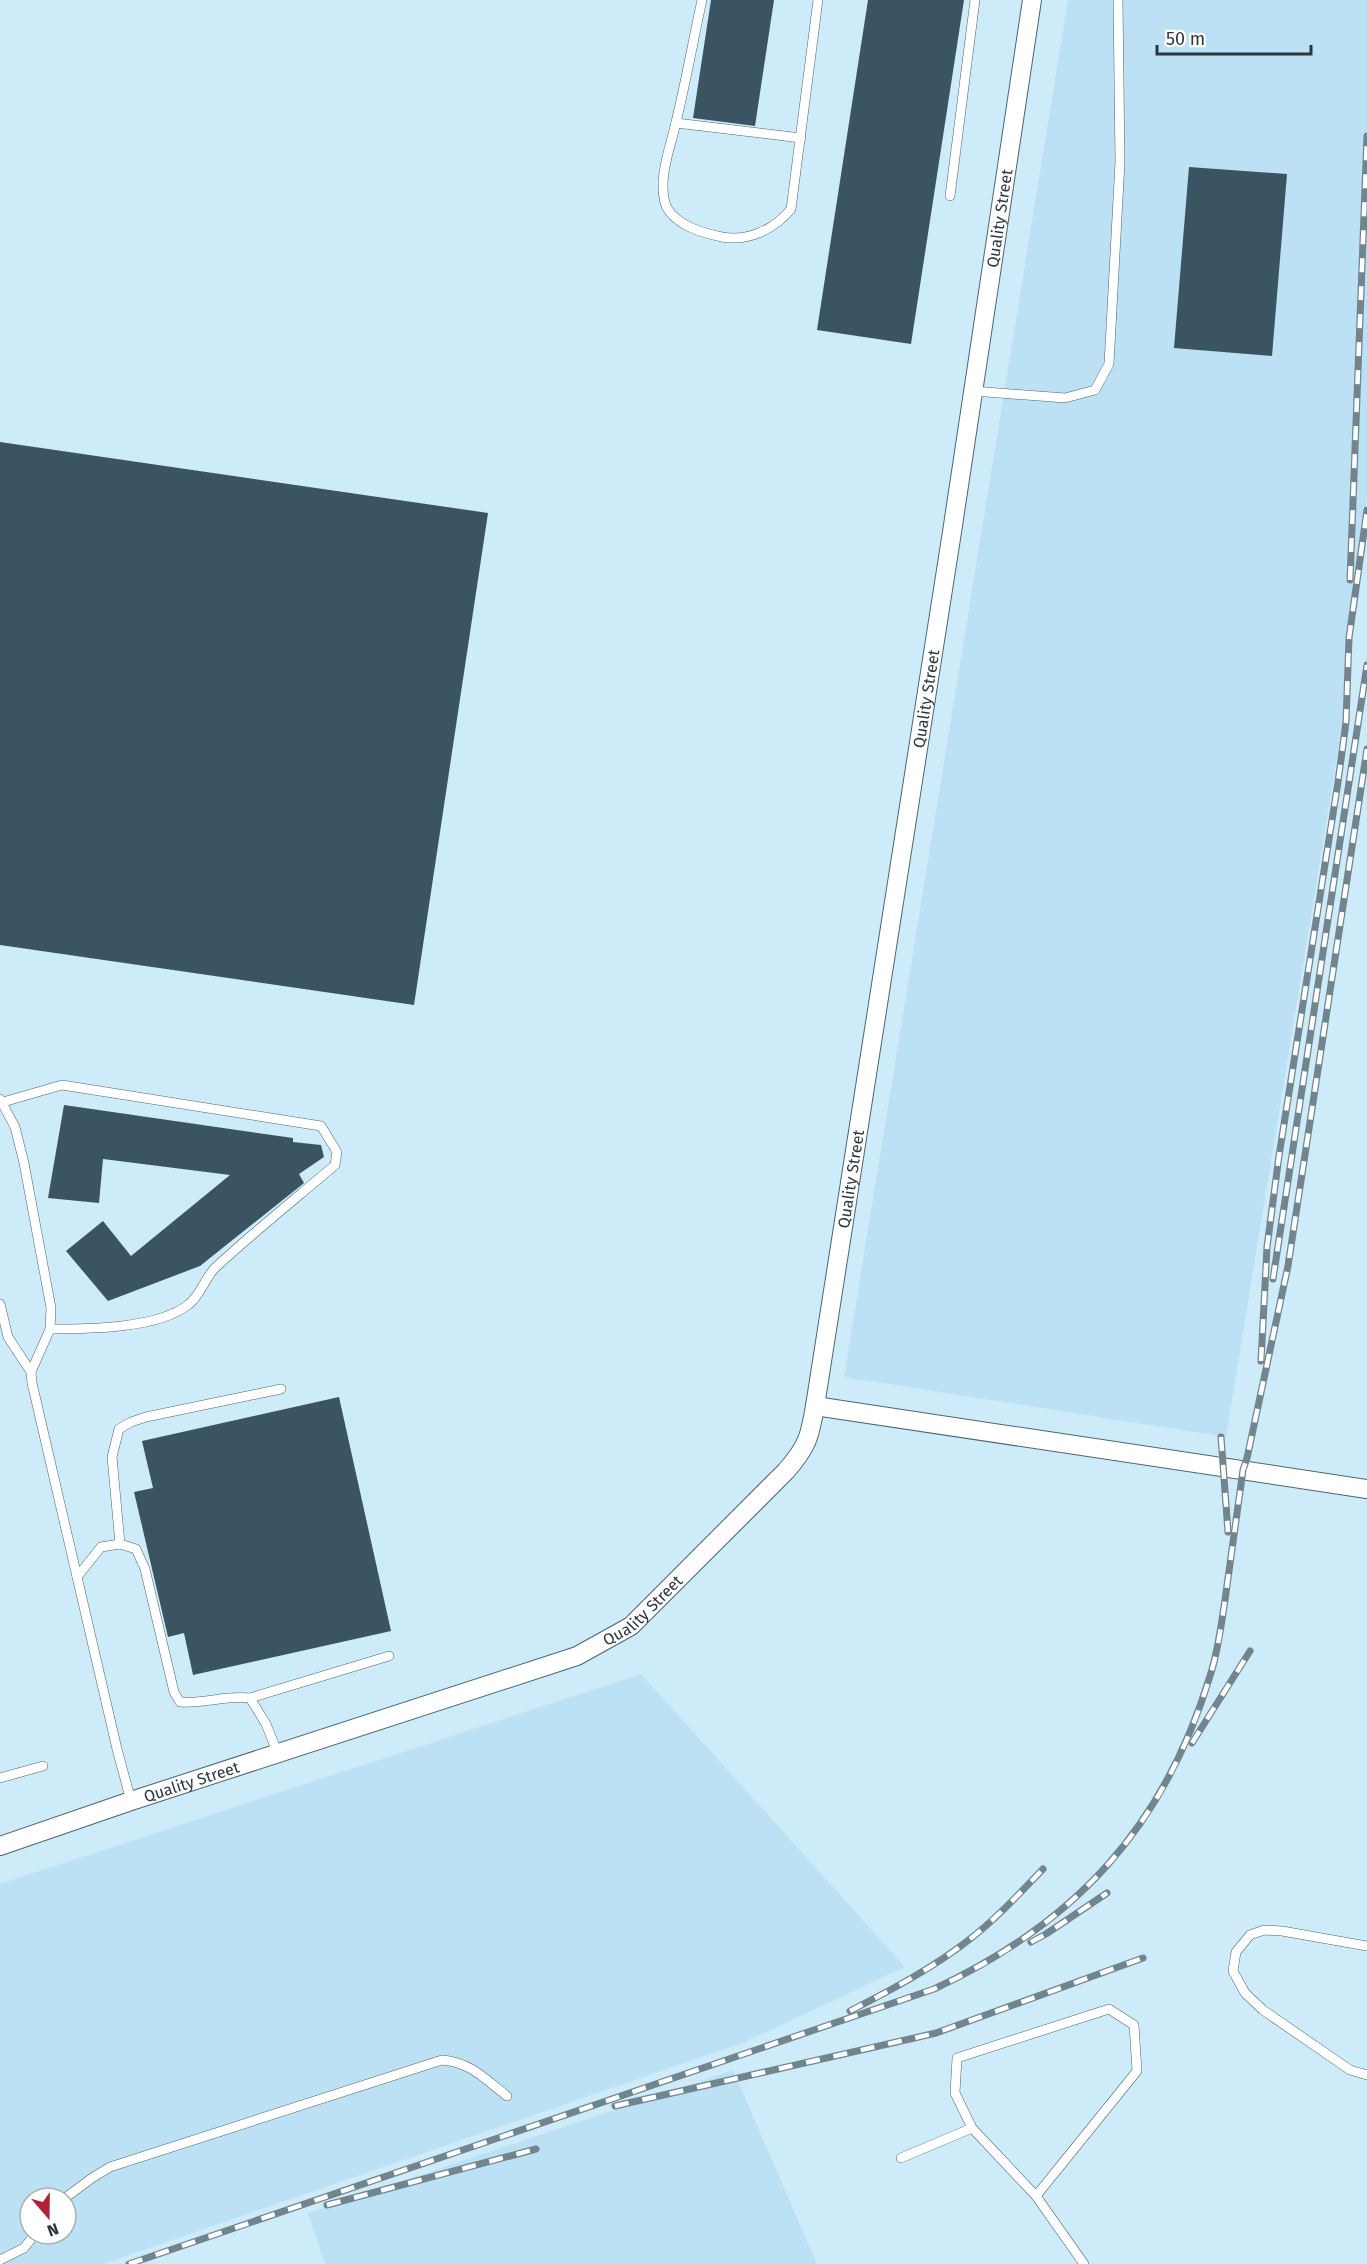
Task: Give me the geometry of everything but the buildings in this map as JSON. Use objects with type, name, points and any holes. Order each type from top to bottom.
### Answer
[{"type":"street","name":"Quality Street","points":[[0,1846],[577,1656],[631,1626],[786,1471],[801,1453],[810,1435],[815,1406],[1032,0]]},
{"type":"street","points":[[815,1406],[1367,1489]]},
{"type":"lane","points":[[702,0],[664,169],[663,185],[668,210],[681,222],[694,229],[739,238],[759,233],[783,219],[791,209],[818,0]]},
{"type":"lane","points":[[950,196],[975,0]]},
{"type":"lane","points":[[973,392],[1065,398],[1095,390],[1110,364],[1120,162],[1118,0]]},
{"type":"lane","points":[[676,123],[801,138]]},
{"type":"lane","points":[[50,1329],[95,1329],[132,1324],[165,1316],[189,1304],[214,1268],[335,1165],[338,1152],[321,1126],[63,1085],[1,1101],[15,1127],[24,1163],[51,1308],[50,1329],[32,1372],[32,1383],[131,1801]]},
{"type":"lane","points":[[0,1304],[4,1338],[32,1372]]},
{"type":"lane","points":[[120,1544],[112,1457],[119,1429],[146,1417],[281,1389]]},
{"type":"lane","points":[[77,1577],[101,1547],[120,1544],[136,1549],[145,1569],[174,1692],[180,1702],[197,1704],[237,1696],[250,1698],[389,1656]]},
{"type":"lane","points":[[250,1698],[266,1724],[278,1754]]},
{"type":"lane","points":[[0,1778],[43,1766]]},
{"type":"lane","points":[[1367,1946],[1264,1930],[1250,1935],[1236,1952],[1233,1971],[1245,1993],[1263,2010],[1350,2070],[1367,2075]]},
{"type":"lane","points":[[1036,2196],[1137,2071],[1134,2025],[1109,2008],[957,2058],[955,2093],[972,2128],[1036,2196],[1084,2264]]},
{"type":"lane","points":[[78,2188],[110,2167],[442,2060],[467,2065],[507,2096]]},
{"type":"lane","points":[[901,2157],[972,2128]]},
{"type":"lane","points":[[0,2260],[26,2246]]},
{"type":"shaded area","points":[[1068,0],[1367,0],[1367,494],[1344,714],[1226,1437],[844,1377]]},
{"type":"shaded area","points":[[641,1674],[905,1967],[745,2042],[103,2264],[0,2264],[0,1884]]},
{"type":"shaded area","points":[[733,2070],[817,2264],[325,2264],[308,2213]]},
{"type":"railway","points":[[1350,580],[1367,136]]},
{"type":"railway","points":[[1261,1361],[1267,1247],[1279,1156],[1338,782],[1346,722],[1349,638],[1367,510]]},
{"type":"railway","points":[[1273,1279],[1367,665]]},
{"type":"railway","points":[[129,2264],[934,1989],[985,1963],[1031,1933],[1072,1901],[1108,1864],[1140,1824],[1167,1779],[1191,1730],[1215,1658],[1243,1470],[1288,1266],[1367,749]]},
{"type":"railway","points":[[1221,1437],[1228,1532]]},
{"type":"railway","points":[[1192,1743],[1250,1651]]},
{"type":"railway","points":[[850,2011],[912,1978],[956,1950],[999,1914],[1043,1869]]},
{"type":"railway","points":[[1031,1942],[1107,1893]]},
{"type":"railway","points":[[615,2106],[936,2033],[1143,1958]]},
{"type":"railway","points":[[327,2205],[536,2149]]}]
